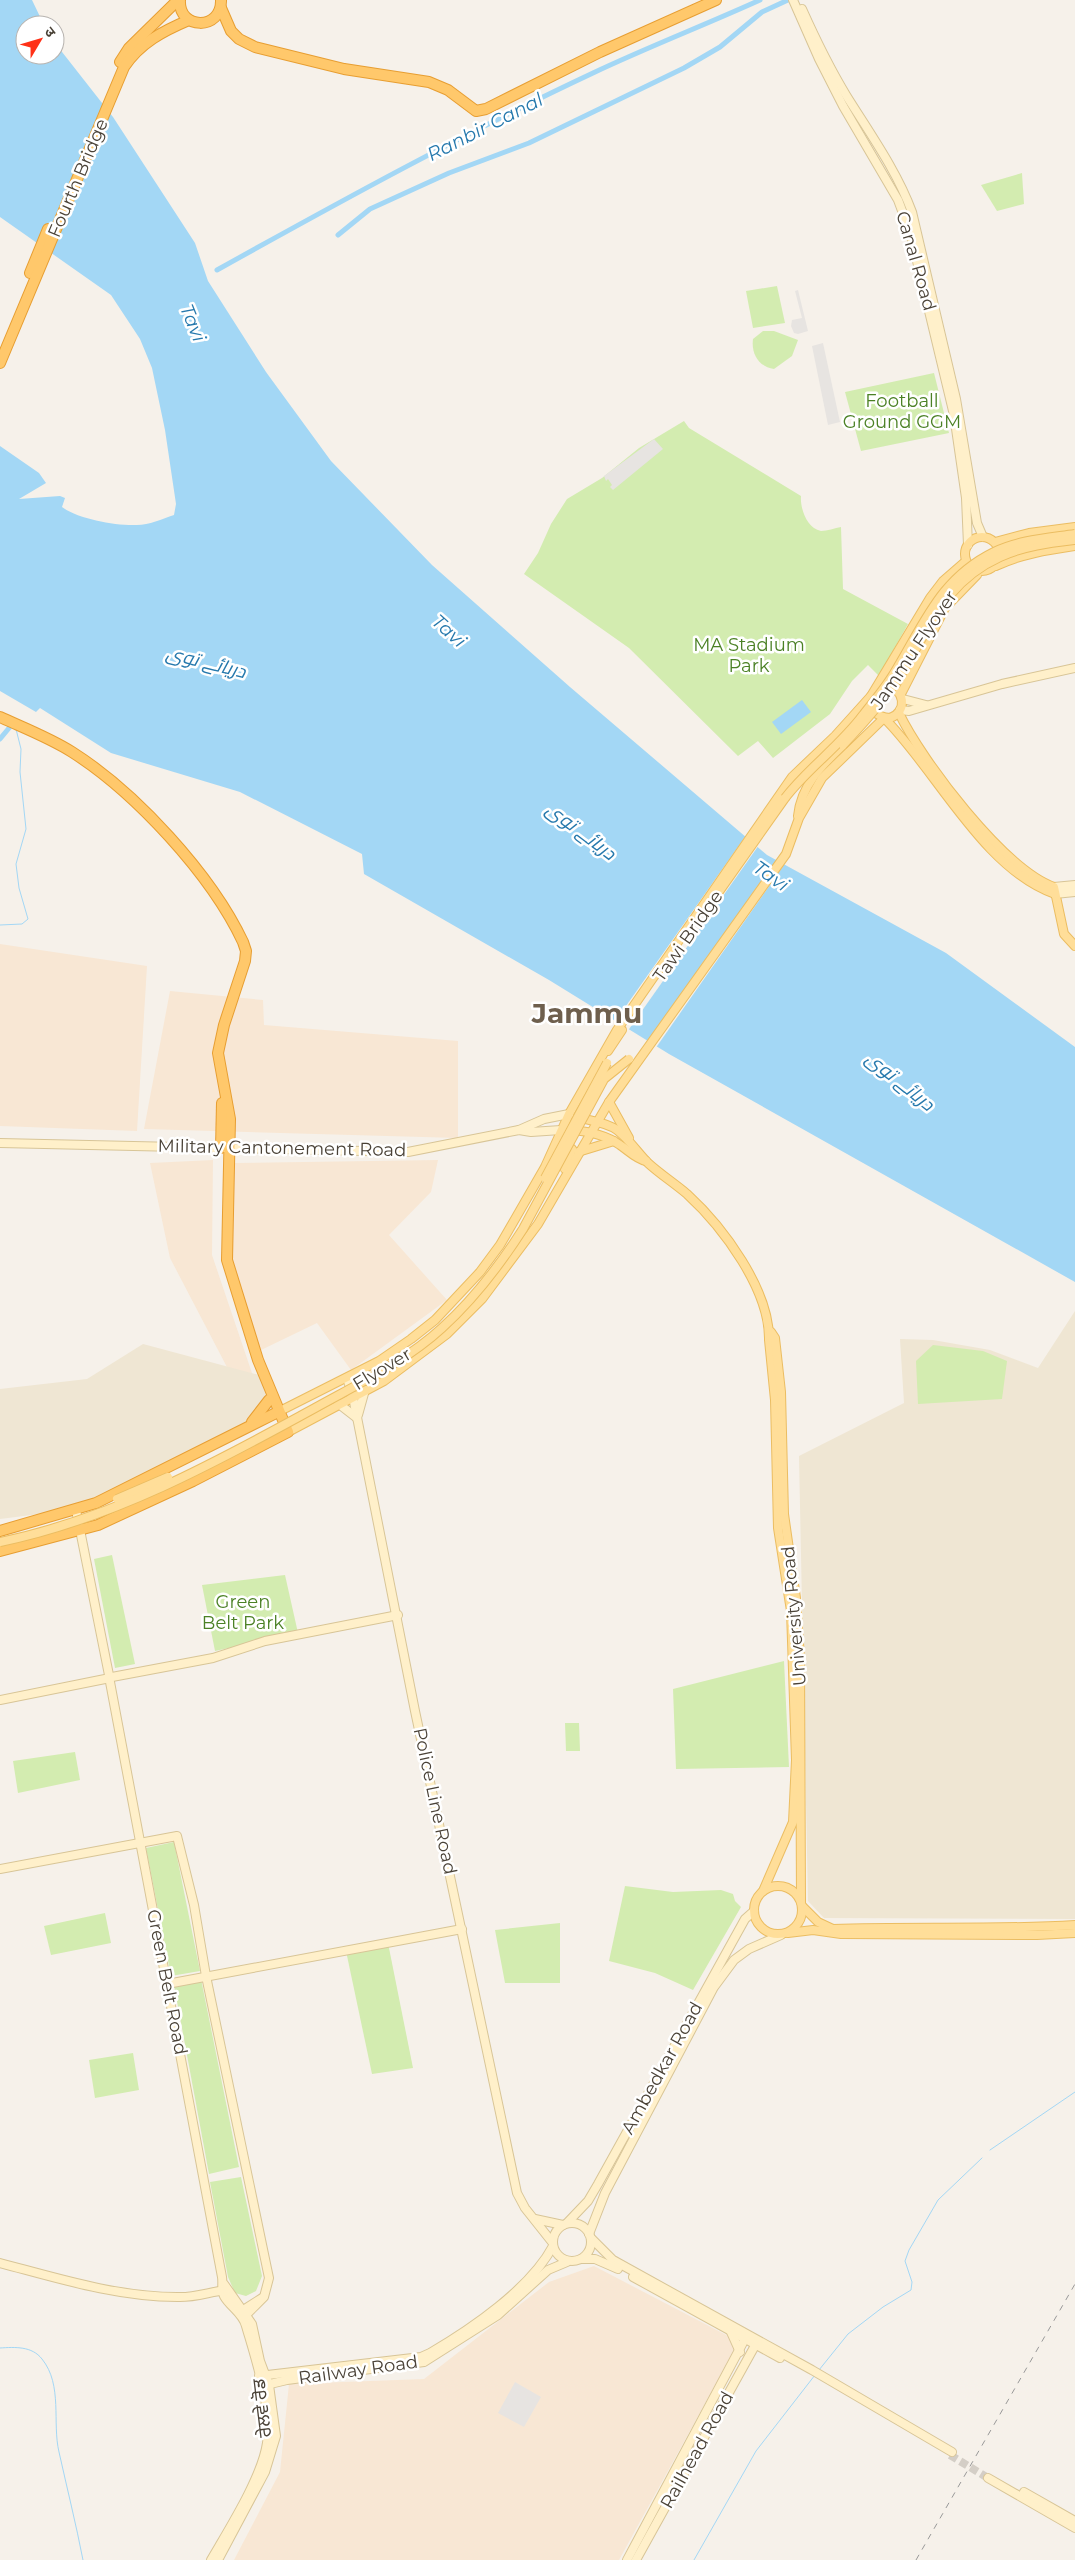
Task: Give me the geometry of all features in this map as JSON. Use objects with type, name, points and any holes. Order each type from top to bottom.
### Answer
[{"type":"highway","points":[[111,89],[114,72],[129,48],[179,0],[183,14],[188,20],[201,24],[208,23],[228,27],[246,43],[272,53],[307,58],[344,69],[429,82],[448,90],[469,108],[476,111],[486,109],[600,52],[716,0]]},
{"type":"highway","points":[[208,23],[214,19],[221,4]]},
{"type":"highway","points":[[221,4],[228,27]]},
{"type":"highway","name":"Fourth Bridge","points":[[0,346],[46,244],[111,89],[124,67],[142,46],[160,33],[188,20]]},
{"type":"highway","name":"Fourth Bridge","points":[[0,364],[46,244]]},
{"type":"highway","points":[[0,717],[76,761],[145,819],[198,878],[236,941],[240,958],[221,1015],[213,1050],[214,1072],[222,1105],[228,1267],[258,1360],[286,1433],[193,1481],[98,1525],[0,1551]]},
{"type":"highway","points":[[0,724],[29,734]]},
{"type":"highway","points":[[224,1150],[220,1226],[225,1276],[255,1366],[269,1400],[277,1413]]},
{"type":"highway","points":[[246,1428],[262,1412],[269,1400]]},
{"type":"highway","points":[[0,1531],[76,1510],[96,1502],[277,1413]]},
{"type":"main road","name":"Canal Road","points":[[793,0],[819,59],[843,106],[898,200],[910,232],[954,415],[966,498],[968,544]]},
{"type":"main road","name":"Canal Road","points":[[798,0],[830,67],[906,196],[912,212],[956,399],[977,523],[983,537]]},
{"type":"main road","points":[[980,572],[972,568],[966,561],[965,555],[968,544],[977,538],[983,537],[995,542],[1028,533],[1075,527]]},
{"type":"main road","name":"Jammu Flyover","points":[[761,826],[805,773],[861,718],[895,672],[935,601],[962,572],[1003,548],[1075,534]]},
{"type":"main road","name":"Jammu Flyover","points":[[799,818],[805,791],[812,777],[865,722],[900,675],[940,605],[966,577],[981,566],[1014,552],[1075,540]]},
{"type":"main road","points":[[995,542],[1000,554],[996,566]]},
{"type":"main road","points":[[1075,546],[1047,550],[1008,560],[991,570],[980,572],[945,608],[902,696],[899,712],[913,739],[963,807],[988,836],[1036,879],[1054,890],[1075,885]]},
{"type":"main road","points":[[761,826],[796,772],[835,736],[873,693],[930,598],[943,581],[966,561]]},
{"type":"main road","points":[[286,1433],[384,1381],[447,1334],[482,1299],[538,1224],[578,1152],[609,1102],[786,854],[799,818],[826,773],[884,718],[890,718],[899,712],[910,711],[1002,684],[1075,668]]},
{"type":"main road","points":[[873,693],[886,686],[892,686],[902,696],[926,706]]},
{"type":"main road","points":[[873,693],[872,710],[884,718],[902,736],[982,840],[1033,884],[1054,890],[1075,892]]},
{"type":"main road","name":"Tawi Bridge","points":[[594,1069],[616,1042],[619,1031],[761,826]]},
{"type":"main road","points":[[1054,890],[1064,934],[1075,946]]},
{"type":"main road","points":[[277,1413],[347,1378],[411,1339],[461,1294],[500,1245],[545,1167],[569,1114],[594,1069],[619,1031]]},
{"type":"main road","name":"Flyover","points":[[96,1502],[117,1499],[186,1469],[285,1420],[382,1366],[439,1325],[485,1277],[515,1234],[607,1063],[616,1042]]},
{"type":"main road","name":"Flyover","points":[[0,1542],[88,1518],[120,1505],[287,1423],[384,1370],[418,1348],[469,1302],[509,1251],[523,1229],[604,1079],[630,1059],[647,1051]]},
{"type":"main road","points":[[609,1102],[646,1162]]},
{"type":"main road","points":[[518,1130],[544,1118],[569,1114],[616,1130],[635,1147]]},
{"type":"main road","name":"Military Cantonement Road","points":[[0,1143],[144,1145],[224,1150],[408,1152],[518,1130],[531,1132],[561,1130]]},
{"type":"main road","points":[[561,1130],[590,1133],[614,1141],[637,1158],[646,1162]]},
{"type":"main road","points":[[578,1152],[614,1141]]},
{"type":"main road","points":[[553,1148],[562,1142],[572,1149],[565,1167],[566,1174]]},
{"type":"main road","name":"University Road","points":[[646,1162],[693,1200],[730,1245],[761,1297],[771,1332],[775,1338],[781,1392],[784,1514],[797,1604],[801,1703],[798,1817],[802,1904]]},
{"type":"main road","name":"Police Line Road","points":[[347,1378],[353,1397],[398,1615],[412,1694],[517,2194],[525,2208],[553,2244]]},
{"type":"main road","points":[[340,1404],[357,1418],[365,1390]]},
{"type":"main road","name":"Green Belt Road","points":[[76,1510],[225,2290]]},
{"type":"main road","points":[[0,1700],[213,1658],[265,1641],[398,1615]]},
{"type":"main road","name":"University Road","points":[[762,1890],[798,1817]]},
{"type":"main road","points":[[0,1869],[177,1836],[194,1905],[206,1976],[269,2278],[264,2297],[243,2313]]},
{"type":"main road","points":[[1075,1925],[1017,1928],[952,1926],[833,1928],[818,1922],[796,1894],[784,1887],[772,1886],[762,1890],[754,1910],[756,1920],[761,1927],[768,1932],[784,1934],[813,1930],[841,1934],[1037,1935],[1075,1933]]},
{"type":"main road","points":[[582,2259],[590,2249],[590,2236],[605,2193],[714,1987],[734,1960],[749,1949],[784,1934],[800,1922],[802,1904]]},
{"type":"main road","name":"Ambedkar Road","points":[[565,2224],[593,2192],[744,1919],[754,1910]]},
{"type":"main road","points":[[167,1984],[462,1929]]},
{"type":"main road","points":[[535,2219],[577,2224],[614,2260],[810,2372]]},
{"type":"main road","points":[[263,2376],[293,2374],[421,2357],[430,2353],[505,2301],[527,2280],[553,2244],[554,2233],[565,2224]]},
{"type":"main road","points":[[553,2244],[560,2258],[567,2262],[595,2259],[608,2264],[731,2332],[746,2337]]},
{"type":"main road","name":"Railway Road","points":[[266,2386],[424,2362],[442,2353],[511,2304],[548,2270],[567,2262]]},
{"type":"main road","points":[[0,2263],[68,2281],[138,2294],[187,2297],[225,2290],[227,2300],[243,2313],[252,2324],[276,2436],[271,2460],[218,2560]]},
{"type":"main road","points":[[731,2332],[740,2352]]},
{"type":"main road","name":"Railhead Road","points":[[626,2560],[740,2352],[746,2337]]},
{"type":"main road","points":[[757,2343],[764,2350],[819,2376],[951,2453]]},
{"type":"main road","name":"Railhead Road","points":[[636,2560],[757,2343]]},
{"type":"main road","points":[[749,2356],[764,2350]]},
{"type":"main road","name":"ਰੇਲਵੇ ਰੋਡ","points":[[211,2560],[243,2502],[267,2444],[266,2386]]},
{"type":"main road","points":[[1075,2521],[1014,2486],[988,2476],[1075,2528]]},
{"type":"shaded area","points":[[798,290],[808,331],[798,334],[794,333],[791,326],[792,320],[802,318],[795,291]]},
{"type":"shaded area","points":[[823,343],[840,422],[828,425],[812,346]]},
{"type":"shaded area","points":[[654,439],[663,449],[613,490],[610,487],[612,485],[608,479],[606,481],[604,476]]},
{"type":"shaded area","points":[[0,944],[147,966],[137,1131],[0,1126]]},
{"type":"shaded area","points":[[170,991],[263,1000],[264,1025],[458,1041],[458,1138],[144,1129]]},
{"type":"shaded area","points":[[213,1160],[212,1255],[253,1376],[228,1369],[170,1258],[150,1163]]},
{"type":"shaded area","points":[[438,1160],[431,1192],[389,1235],[447,1300],[351,1370],[317,1323],[259,1351],[231,1263],[234,1163]]},
{"type":"shaded area","points":[[1075,1311],[1075,1919],[824,1918],[808,1901],[799,1456],[904,1403],[900,1339],[933,1340],[990,1350],[1038,1368]]},
{"type":"shaded area","points":[[143,1344],[263,1376],[275,1414],[79,1509],[0,1519],[0,1389],[87,1379]]},
{"type":"shaded area","points":[[594,2266],[730,2337],[735,2349],[619,2560],[234,2560],[280,2472],[289,2384],[424,2379],[549,2282]]},
{"type":"shaded area","points":[[515,2382],[541,2397],[524,2427],[498,2413]]},
{"type":"green space","points":[[1022,173],[1024,204],[997,211],[981,185]]},
{"type":"green space","points":[[777,286],[785,323],[753,328],[746,291]]},
{"type":"green space","points":[[763,331],[774,331],[798,340],[792,356],[774,369],[760,363],[753,350],[753,339]]},
{"type":"green space","name":"Football Ground GGM","points":[[934,373],[949,433],[861,451],[845,392]]},
{"type":"green space","name":"MA Stadium Park","points":[[684,421],[689,428],[801,496],[805,516],[811,526],[821,531],[841,527],[843,589],[908,624],[879,676],[868,665],[852,681],[830,714],[773,758],[758,741],[738,756],[629,648],[524,574],[538,553],[551,524],[567,499],[602,478],[639,448]]},
{"type":"green space","points":[[933,1345],[983,1351],[1007,1361],[1002,1399],[918,1404],[916,1361]]},
{"type":"green space","points":[[112,1555],[135,1664],[115,1668],[94,1559]]},
{"type":"green space","name":"Green Belt Park","points":[[285,1575],[298,1633],[215,1651],[202,1585]]},
{"type":"green space","points":[[784,1661],[789,1767],[676,1769],[673,1689]]},
{"type":"green space","points":[[565,1723],[579,1723],[580,1751],[566,1751]]},
{"type":"green space","points":[[75,1752],[80,1780],[18,1793],[13,1761]]},
{"type":"green space","points":[[174,1842],[200,1971],[171,1976],[146,1848]]},
{"type":"green space","points":[[625,1886],[673,1892],[721,1890],[733,1894],[735,1901],[741,1907],[693,1990],[655,1973],[609,1961]]},
{"type":"green space","points":[[105,1913],[111,1943],[51,1955],[44,1926]]},
{"type":"green space","points":[[560,1923],[560,1983],[505,1983],[495,1930]]},
{"type":"green space","points":[[388,1943],[413,2068],[372,2074],[346,1951]]},
{"type":"green space","points":[[201,1979],[239,2167],[209,2174],[174,1985]]},
{"type":"green space","points":[[133,2053],[139,2090],[95,2098],[89,2060]]},
{"type":"green space","points":[[241,2177],[262,2276],[256,2291],[246,2296],[235,2293],[228,2277],[210,2182]]},
{"type":"water","points":[[0,0],[32,0],[39,15],[15,15],[15,65],[65,65],[65,56],[113,117],[195,243],[208,281],[266,372],[331,461],[432,565],[570,687],[767,855],[946,953],[1075,1047],[1075,1282],[669,1054],[549,980],[364,874],[362,854],[240,792],[111,753],[40,708],[36,712],[0,691],[0,446],[39,473],[46,483],[19,499],[60,496],[65,498],[62,507],[78,515],[108,523],[128,525],[156,522],[174,515],[176,504],[165,430],[152,368],[140,339],[111,295],[0,217]]},
{"type":"water","points":[[802,700],[811,712],[781,734],[772,722]]},
{"type":"pier","points":[[747,834],[759,845],[627,1032],[614,1023]]},
{"type":"pier","points":[[778,858],[786,862],[655,1049],[647,1044]]},
{"type":"waterway","name":"Ranbir Canal","points":[[217,270],[357,193],[498,119],[614,63],[760,0]]},
{"type":"waterway","name":"Ranbir Canal","points":[[338,235],[370,209],[449,173],[529,143],[684,68],[720,47],[762,12],[788,0]]},
{"type":"waterway","points":[[0,739],[14,722]]},
{"type":"waterway","points":[[0,925],[22,924],[28,919],[19,888],[16,864],[26,829],[20,772],[21,749],[16,729]]},
{"type":"waterway","points":[[990,2150],[1075,2092]]},
{"type":"waterway","points":[[819,2370],[848,2334],[883,2307],[911,2290],[912,2282],[905,2261],[909,2250],[938,2200],[982,2158]]},
{"type":"waterway","points":[[0,2348],[28,2350],[38,2355],[53,2380],[57,2441],[83,2560]]},
{"type":"waterway","points":[[694,2560],[756,2451],[815,2375]]},
{"type":"tunnel","points":[[950,2455],[988,2478]]},
{"type":"railway","points":[[916,2560],[1075,2284]]},
{"type":"district","name":"Jammu","points":[[587,1013]]},
{"type":"water label","name":"Tavi","points":[[193,323]]},
{"type":"water label","name":"Tavi","points":[[449,631]]},
{"type":"water label","name":"دریائے توی","points":[[206,662]]},
{"type":"water label","name":"دریائے توی","points":[[581,831]]},
{"type":"water label","name":"Tavi","points":[[771,876]]},
{"type":"water label","name":"دریائے توی","points":[[900,1081]]}]
